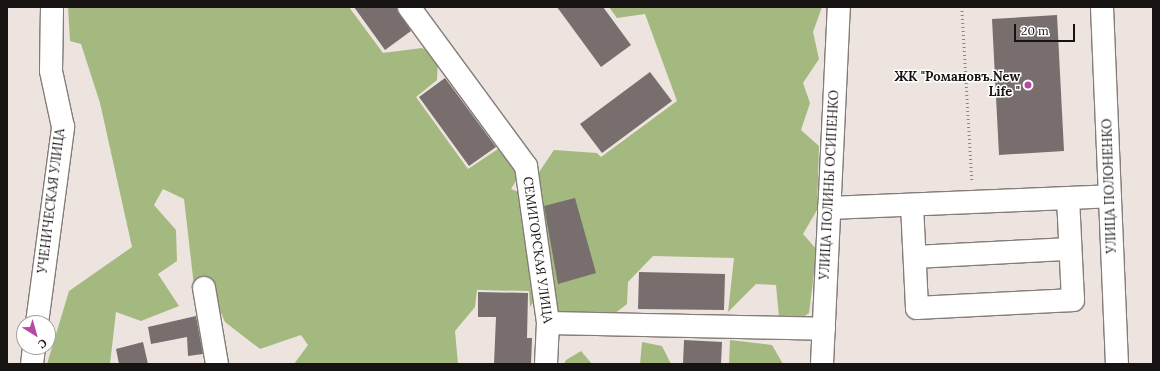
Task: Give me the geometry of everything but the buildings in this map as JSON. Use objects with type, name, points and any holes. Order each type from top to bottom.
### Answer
[{"type":"street","name":"УЧЕНИЧЕСКАЯ УЛИЦА","points":[[38,315],[63,127],[51,71],[52,7]]},
{"type":"street","name":"СЕМИГОРСКАЯ УЛИЦА","points":[[409,7],[526,166],[548,323],[546,364]]},
{"type":"street","name":"УЛИЦА ПОЛИНЫ ОСИПЕНКО","points":[[822,364],[839,7]]},
{"type":"street","name":"УЛИЦА ПОЛОНЕНКО","points":[[1102,7],[1117,364]]},
{"type":"street","points":[[829,208],[1110,196]]},
{"type":"street","points":[[912,205],[917,308],[1073,300],[1068,198]]},
{"type":"street","points":[[915,257],[1070,249]]},
{"type":"street","points":[[204,288],[217,364]]},
{"type":"street","points":[[548,323],[824,329]]},
{"type":"path","points":[[962,7],[973,202]]},
{"type":"green space","points":[[68,7],[349,7],[383,53],[422,48],[438,57],[437,80],[416,97],[468,169],[513,139],[531,156],[511,189],[524,194],[554,150],[597,153],[601,157],[677,101],[645,14],[617,18],[609,7],[822,7],[813,32],[819,59],[803,83],[810,103],[801,130],[819,146],[817,210],[803,234],[817,250],[809,313],[794,324],[779,317],[776,285],[756,284],[728,312],[734,258],[653,256],[628,282],[627,304],[605,321],[553,315],[536,299],[530,307],[529,291],[477,290],[475,307],[455,331],[458,364],[294,364],[308,345],[301,335],[260,349],[225,322],[211,290],[194,286],[184,199],[163,189],[154,205],[176,230],[177,261],[158,274],[179,306],[141,321],[116,312],[110,364],[47,364],[50,355],[56,355],[56,334],[69,291],[132,247],[100,103],[81,44],[70,41]]},
{"type":"green space","points":[[730,340],[772,345],[783,364],[729,364]]},
{"type":"green space","points":[[642,342],[662,346],[671,364],[640,364]]},
{"type":"green space","points":[[581,351],[592,364],[564,364],[566,360]]},
{"type":"place","name":"ЖК \"Романовъ.New Life \"","points":[[1028,85]]}]
